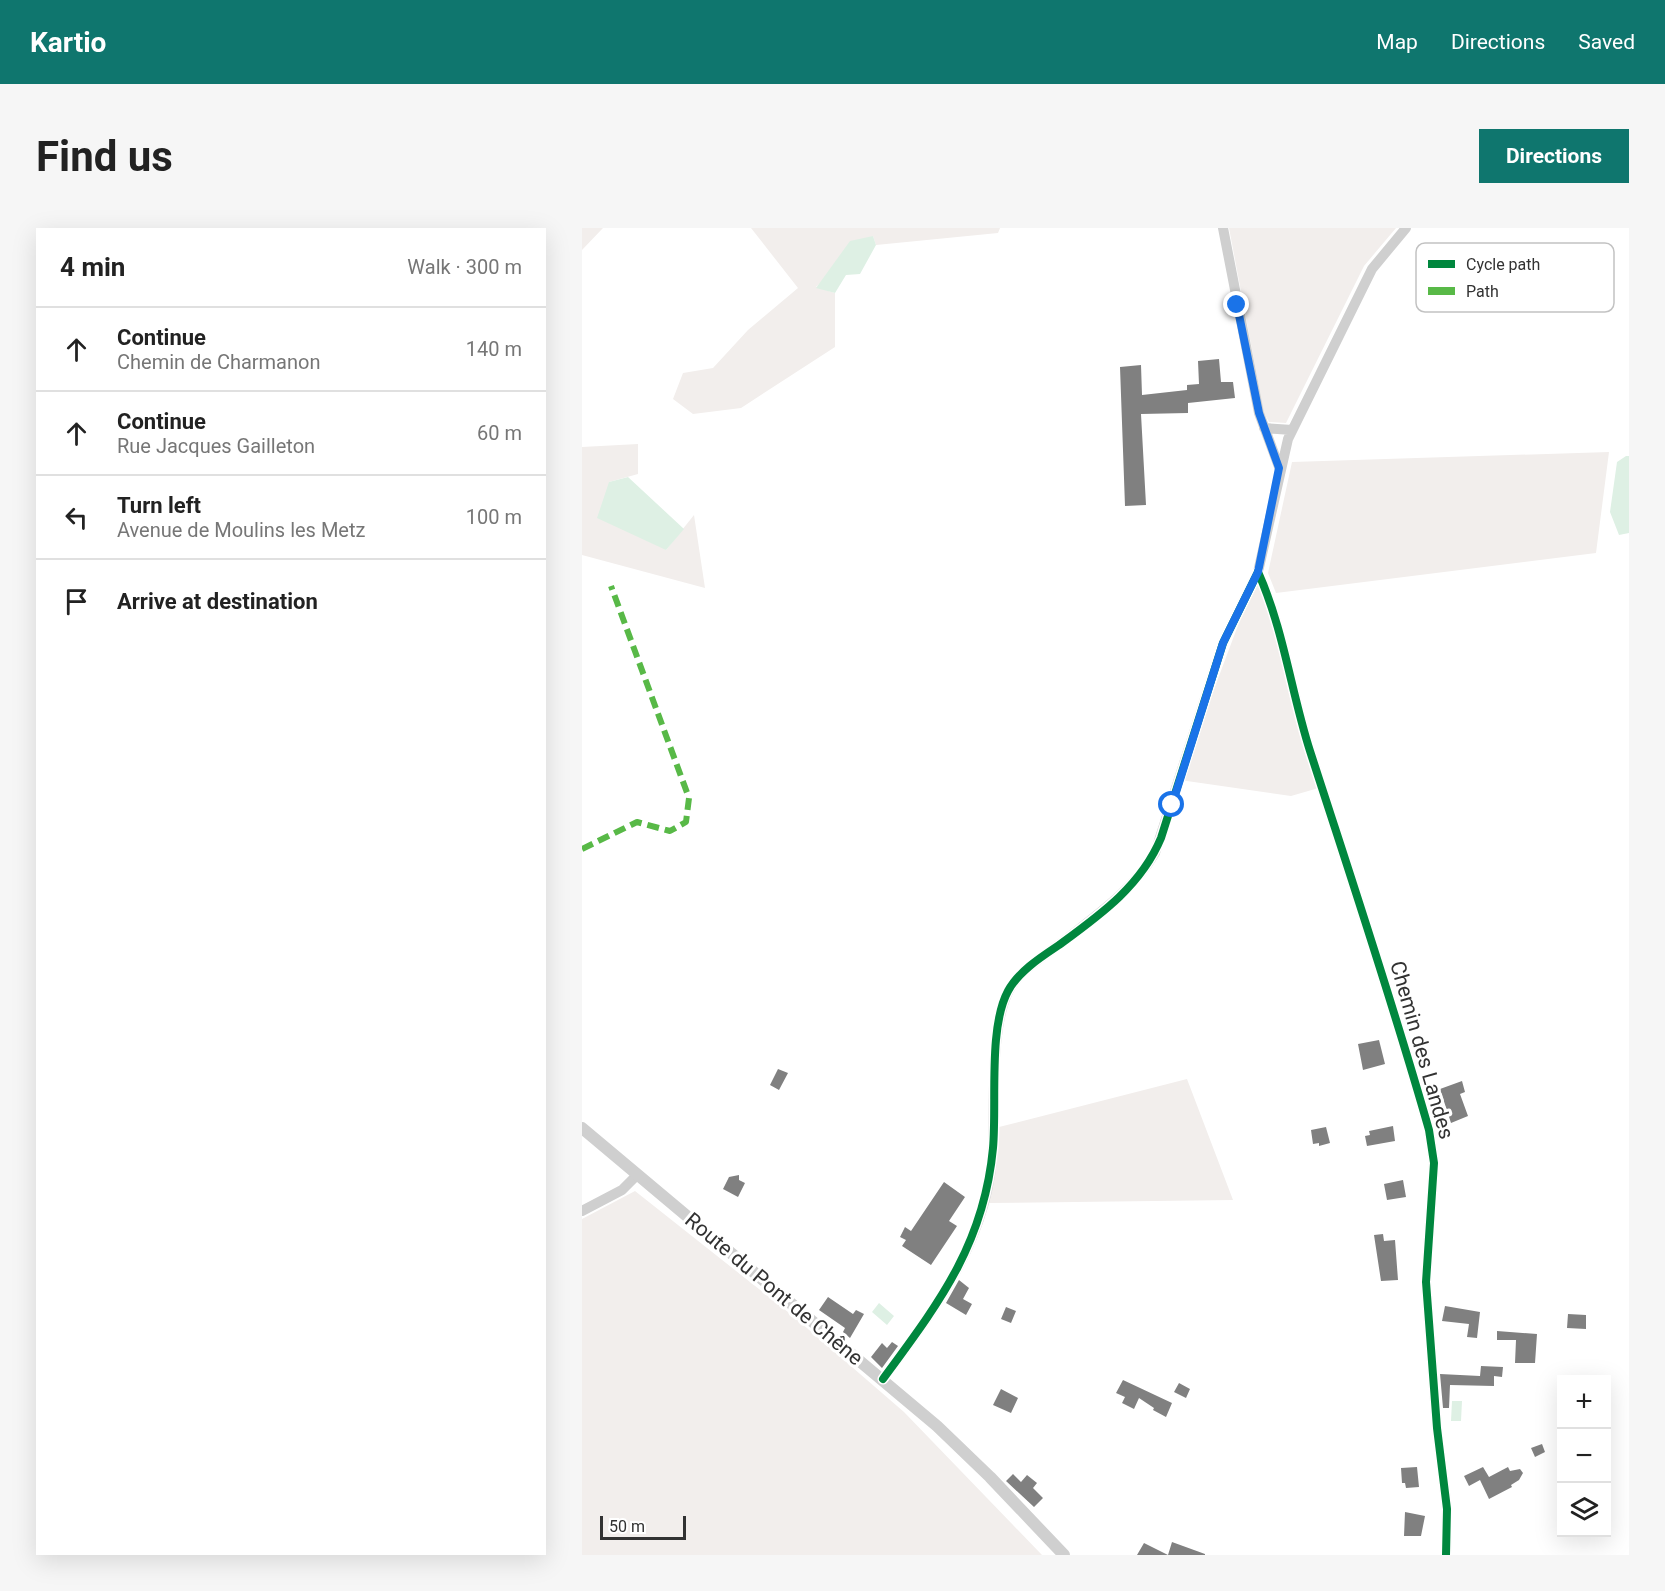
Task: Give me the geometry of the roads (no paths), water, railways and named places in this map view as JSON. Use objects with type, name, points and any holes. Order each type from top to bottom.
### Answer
[{"type":"street","points":[[1222,228],[1259,413],[1279,468]]},
{"type":"street","points":[[883,1379],[954,1279],[974,1230],[989,1180],[993,1146],[999,1019],[1004,1000],[1009,989],[1027,969],[1138,880],[1155,853],[1223,643],[1258,572],[1279,468],[1292,430],[1372,269],[1406,228]]},
{"type":"street","points":[[1264,428],[1292,430]]},
{"type":"street","name":"Chemin des Landes","points":[[1258,572],[1270,598],[1309,748],[1370,931],[1429,1130],[1434,1163],[1426,1282],[1437,1428],[1448,1509],[1446,1555]]},
{"type":"street","name":"Route du Pont de Chêne","points":[[582,1128],[883,1379],[990,1477],[1064,1555]]},
{"type":"street","points":[[582,1211],[622,1190],[637,1175]]}]
